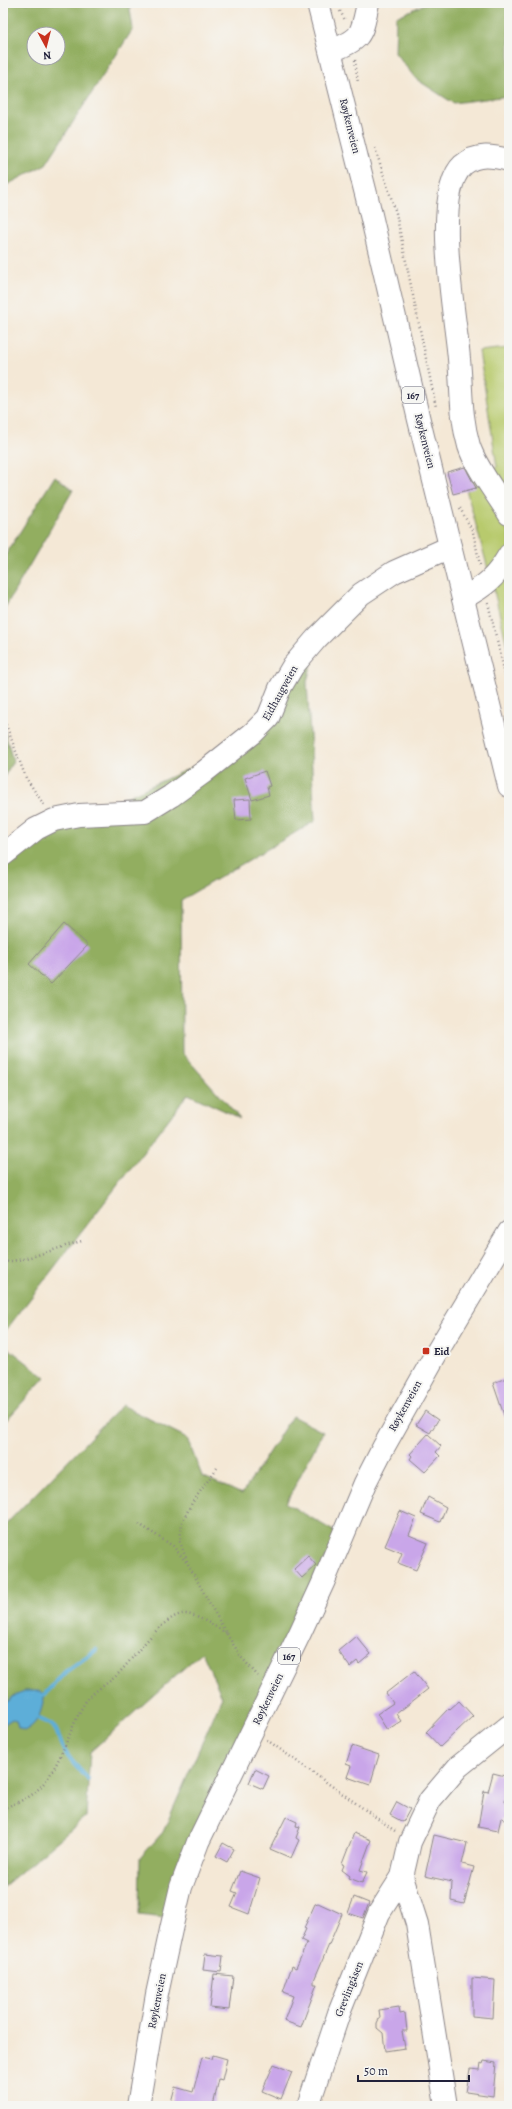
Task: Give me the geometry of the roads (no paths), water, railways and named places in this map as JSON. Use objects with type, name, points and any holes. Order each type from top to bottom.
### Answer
[{"type":"main road","name":"Røykenveien","points":[[318,3],[331,51],[509,786]]},
{"type":"main road","points":[[331,51],[350,43],[362,33],[368,3]]},
{"type":"main road","points":[[509,160],[493,156],[478,157],[463,165],[452,182],[447,221],[450,290],[459,358],[462,421],[470,448],[509,514]]},
{"type":"main road","name":"Eidhaugveien","points":[[3,855],[36,829],[54,820],[79,815],[145,812],[204,772],[268,718],[280,688],[293,666],[316,638],[362,594],[394,572],[450,547]]},
{"type":"main road","points":[[463,598],[484,586],[498,572],[509,554]]},
{"type":"main road","name":"Røykenveien","points":[[138,2106],[160,1982],[181,1887],[188,1865],[206,1823],[272,1692],[324,1583],[364,1483],[436,1352],[509,1232]]},
{"type":"main road","name":"Grevlingåsen","points":[[308,2106],[347,1991],[380,1914],[402,1877],[410,1842],[430,1800],[458,1767],[509,1726]]},
{"type":"main road","points":[[402,1877],[417,1924],[446,2106]]},
{"type":"water","points":[[23,1691],[38,1691],[45,1694],[37,1720],[24,1731],[18,1728],[16,1721],[12,1719],[3,1725],[3,1705],[13,1696]]},
{"type":"waterway","points":[[45,1694],[65,1672],[96,1650]]},
{"type":"waterway","points":[[39,1719],[56,1729],[62,1747],[68,1757],[88,1779]]},
{"type":"place","name":"Eid","points":[[426,1351]]}]
